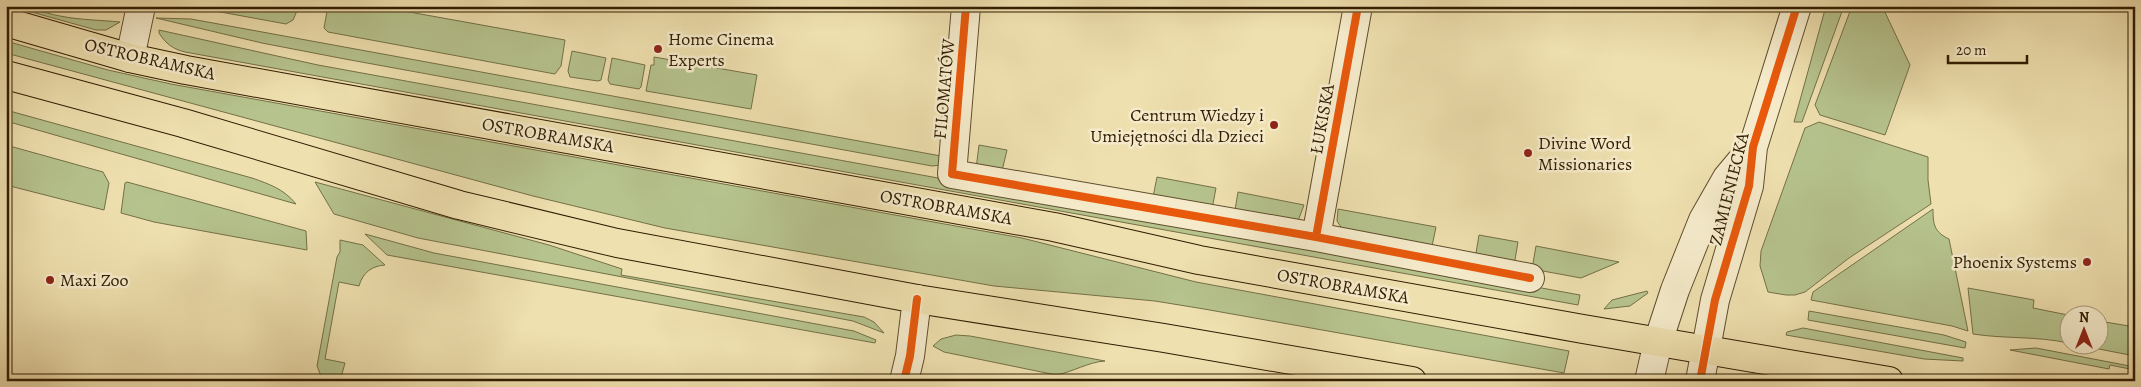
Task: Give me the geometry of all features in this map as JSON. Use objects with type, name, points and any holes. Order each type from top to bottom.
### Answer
[{"type":"main road","name":"OSTROBRAMSKA","points":[[6,22],[130,58],[1054,227],[1199,260],[1889,381]]},
{"type":"main road","points":[[6,75],[183,123],[374,181],[524,222],[654,250],[918,299],[1164,338],[1412,381]]},
{"type":"street","points":[[130,58],[141,6]]},
{"type":"street","name":"FILOMATÓW","points":[[966,6],[952,174],[1316,238]]},
{"type":"street","name":"ŁUKISKA","points":[[1316,238],[1358,6]]},
{"type":"street","name":"ZAMIENIECKA","points":[[1700,381],[1715,300],[1749,186],[1753,147],[1767,108],[1797,6]]},
{"type":"street","name":"ZAMIENIECKA","points":[[1649,381],[1658,342],[1680,278],[1703,220],[1727,178],[1753,147]]},
{"type":"street","points":[[1316,238],[1530,278]]},
{"type":"street","points":[[904,381],[910,356],[918,299]]},
{"type":"green space","points":[[10,6],[23,7],[54,15],[120,22],[106,30],[96,30]]},
{"type":"green space","points":[[66,6],[116,6],[128,10],[127,11]]},
{"type":"green space","points":[[188,6],[299,6],[293,20],[286,24]]},
{"type":"green space","points":[[328,6],[376,6],[565,40],[561,66],[555,74],[328,32],[324,28]]},
{"type":"green space","points":[[1826,6],[1844,6],[1802,122],[1794,122]]},
{"type":"green space","points":[[1852,6],[1882,6],[1910,65],[1885,135],[1820,115],[1815,105]]},
{"type":"green space","points":[[156,18],[191,19],[941,156],[941,165],[932,166],[345,59],[262,43]]},
{"type":"green space","points":[[159,30],[318,65],[1580,295],[1578,305],[185,52],[173,48],[167,43],[159,33]]},
{"type":"green space","points":[[6,41],[108,70],[171,84],[1022,238],[1196,282],[1569,351],[1564,373],[1155,301],[994,286],[665,228],[533,196],[6,53]]},
{"type":"green space","points":[[572,51],[606,58],[601,80],[570,77],[568,71]]},
{"type":"green space","points":[[654,57],[757,75],[751,109],[646,91],[651,65],[654,65]]},
{"type":"green space","points":[[612,58],[645,65],[639,89],[610,84],[608,80]]},
{"type":"green space","points":[[6,110],[252,178],[281,191],[296,204],[6,121]]},
{"type":"green space","points":[[1819,122],[1928,157],[1931,204],[1849,258],[1805,292],[1786,295],[1768,292],[1760,266],[1761,251],[1805,128]]},
{"type":"green space","points":[[6,145],[103,172],[109,183],[104,210],[6,185]]},
{"type":"green space","points":[[979,145],[1007,150],[1002,171],[976,169]]},
{"type":"green space","points":[[1157,177],[1216,188],[1212,209],[1153,197]]},
{"type":"green space","points":[[315,182],[549,245],[622,269],[621,275],[864,317],[874,322],[884,333],[853,321],[418,238],[334,214]]},
{"type":"green space","points":[[125,183],[306,231],[307,250],[154,222],[121,213]]},
{"type":"green space","points":[[1238,192],[1304,205],[1298,221],[1234,216]]},
{"type":"green space","points":[[1338,209],[1436,227],[1431,251],[1346,235],[1337,221]]},
{"type":"green space","points":[[1933,209],[1935,227],[1949,239],[1968,331],[1952,326],[1811,300],[1813,292]]},
{"type":"green space","points":[[365,234],[434,253],[854,331],[876,340],[875,343],[387,255]]},
{"type":"green space","points":[[1479,235],[1518,242],[1514,266],[1475,259]]},
{"type":"green space","points":[[340,240],[363,245],[385,265],[376,267],[366,273],[359,286],[339,282],[325,359],[345,363],[340,381],[323,381],[317,366],[337,257],[340,252]]},
{"type":"green space","points":[[1536,246],[1619,262],[1581,278],[1532,269]]},
{"type":"green space","points":[[1968,288],[2034,300],[2033,308],[2058,313],[2058,341],[1973,334]]},
{"type":"green space","points":[[1647,291],[1648,293],[1630,306],[1604,309],[1612,300]]},
{"type":"green space","points":[[1809,311],[1944,335],[1966,342],[1965,348],[1808,320]]},
{"type":"green space","points":[[2108,322],[2135,327],[2135,356],[2108,351]]},
{"type":"green space","points":[[1803,328],[1963,358],[1963,361],[1924,359],[1786,335],[1787,332]]},
{"type":"green space","points":[[956,335],[1105,361],[1056,375],[944,352],[933,346],[941,339]]},
{"type":"green space","points":[[2036,348],[2058,352],[2058,354],[2067,354],[2135,367],[2135,370],[2110,365],[2109,369],[2010,350]]},
{"type":"cycle path","points":[[966,6],[952,174],[1316,237],[1530,278]]},
{"type":"cycle path","points":[[1316,237],[1358,6]]},
{"type":"cycle path","points":[[1700,381],[1715,300],[1749,186],[1753,147],[1797,6]]},
{"type":"cycle path","points":[[904,381],[910,356],[917,299]]},
{"type":"place","name":"Home Cinema Experts","points":[[658,49]]},
{"type":"place","name":"Centrum Wiedzy i Umiejętności dla Dzieci","points":[[1274,125]]},
{"type":"place","name":"Divine Word Missionaries","points":[[1528,153]]},
{"type":"place","name":"Phoenix Systems","points":[[2087,262]]},
{"type":"place","name":"Maxi Zoo","points":[[50,280]]}]
